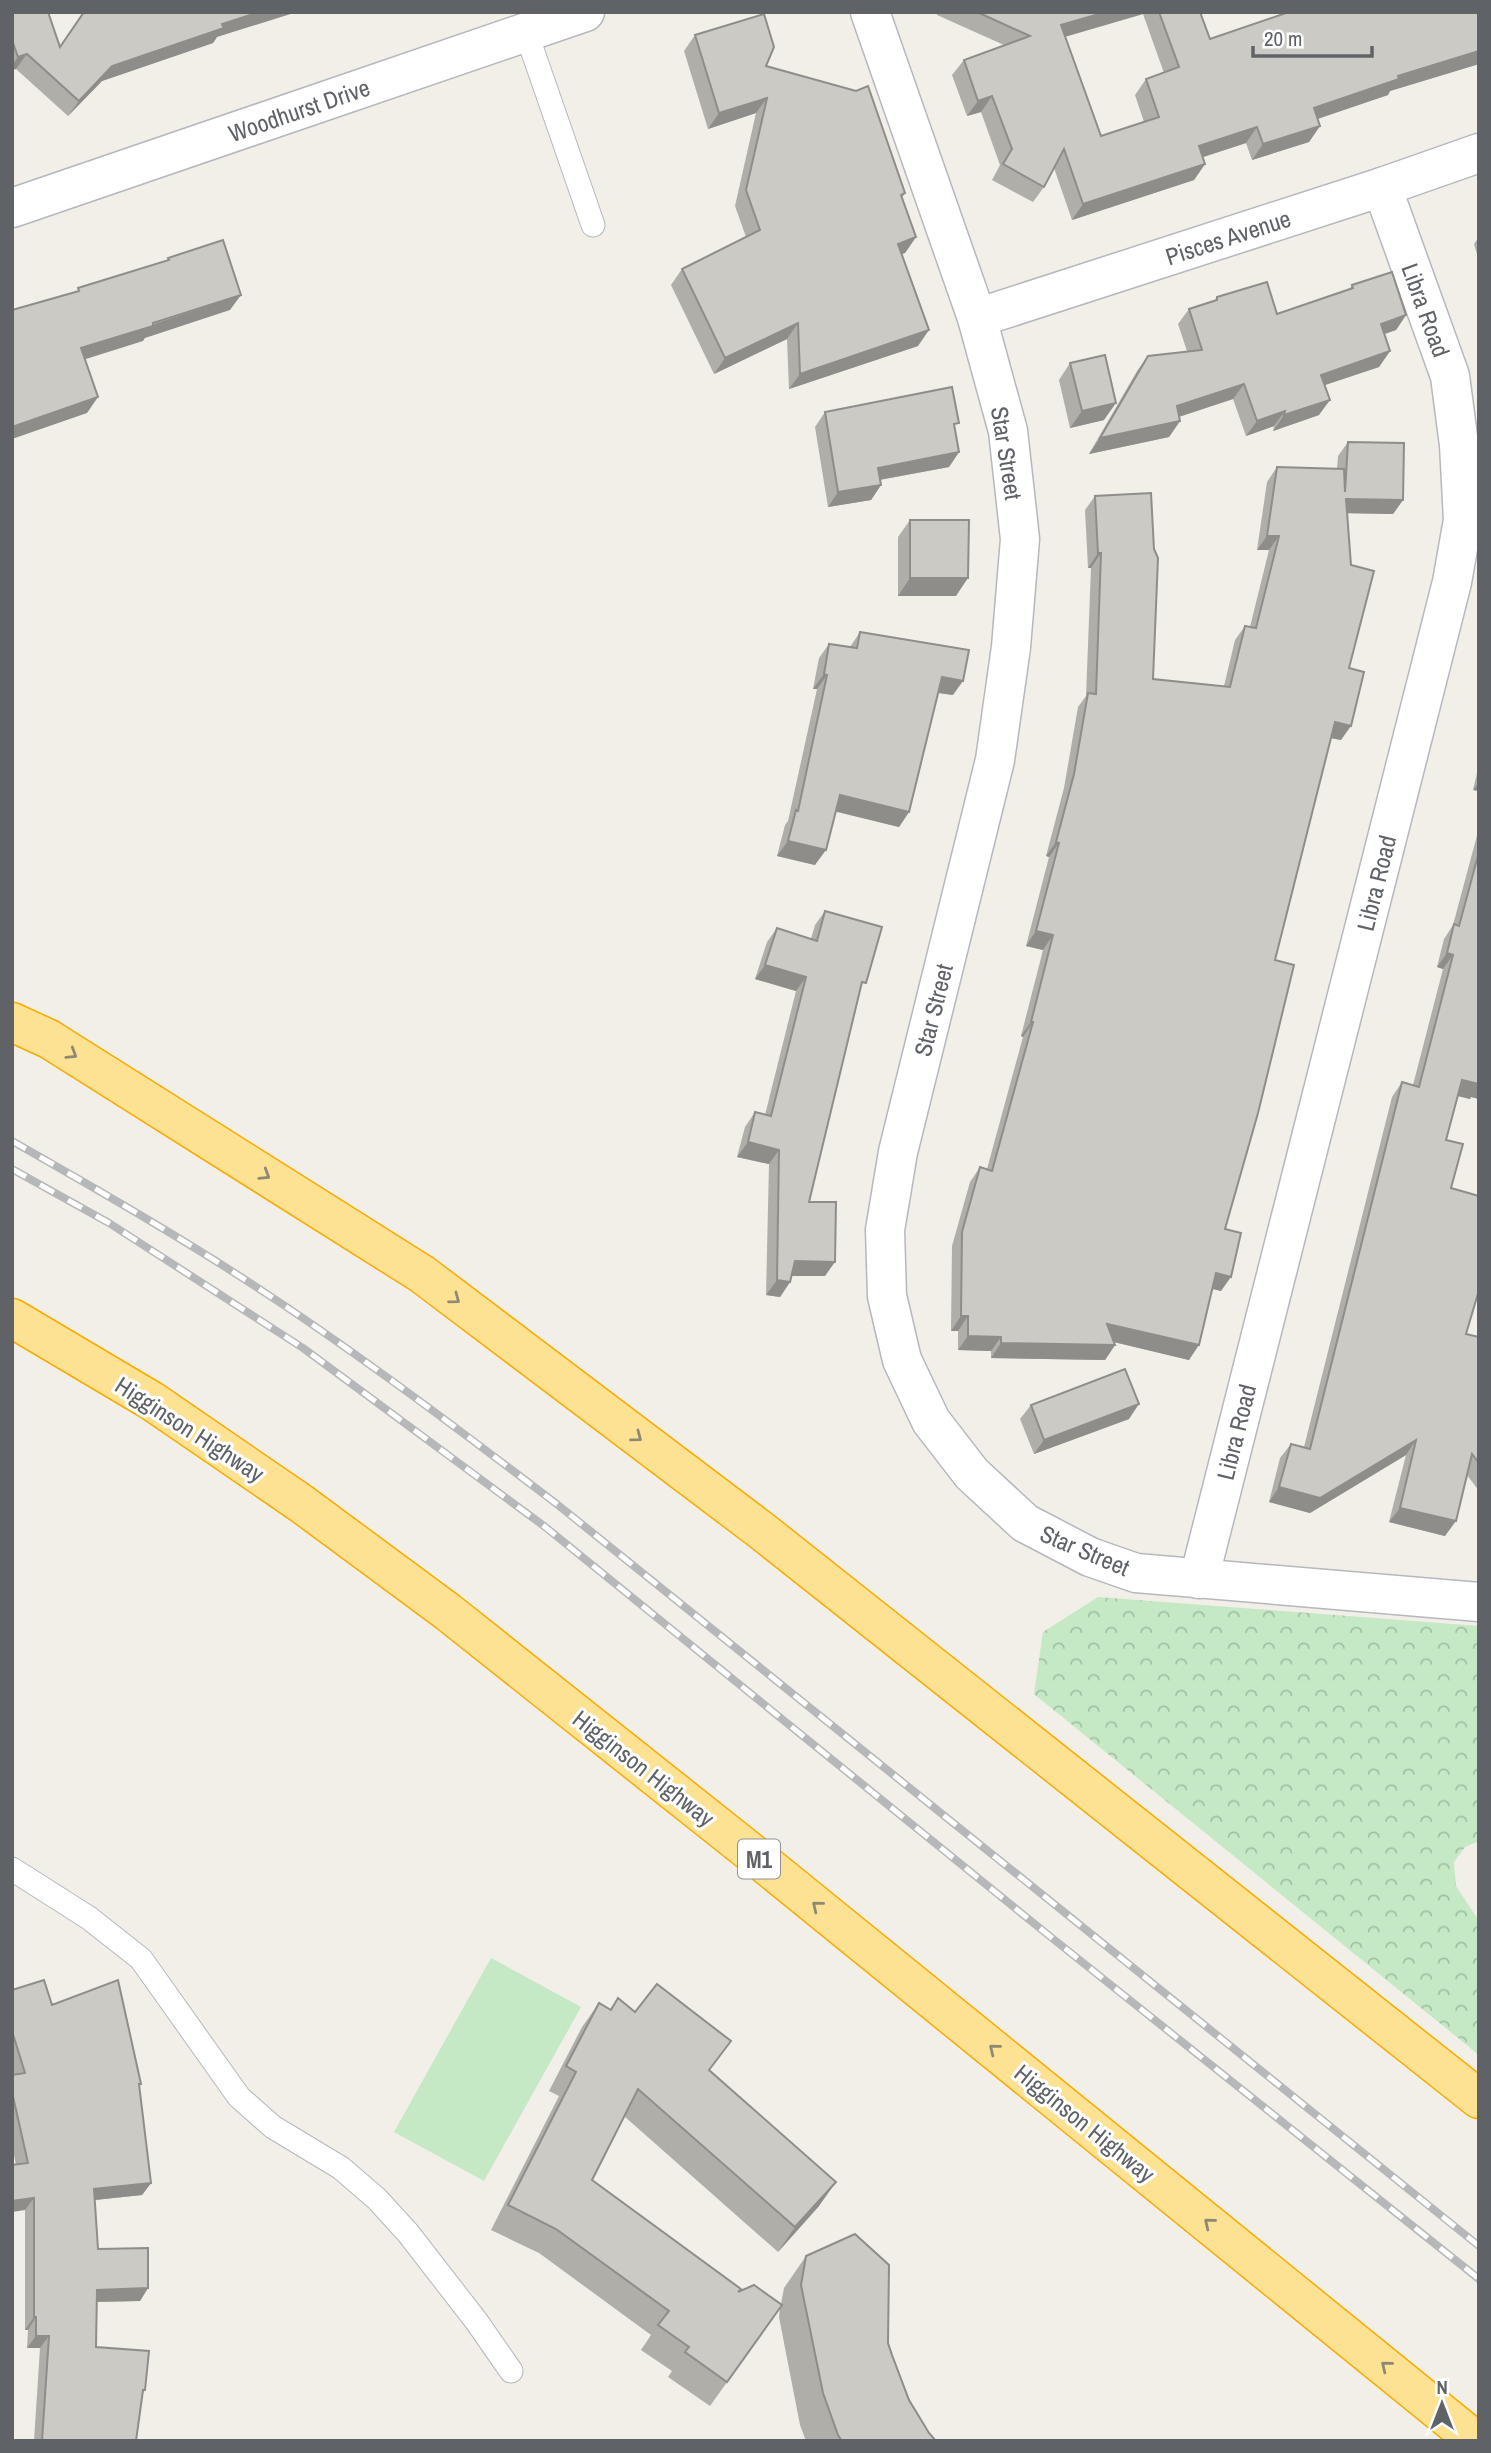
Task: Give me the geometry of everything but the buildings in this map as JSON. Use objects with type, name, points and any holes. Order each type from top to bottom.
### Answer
[{"type":"highway","points":[[12,1022],[49,1040],[422,1274],[762,1531],[1479,2099]]},
{"type":"highway","name":"Higginson Highway","points":[[12,1318],[152,1401],[302,1504],[447,1612],[749,1851],[1476,2441]]},
{"type":"street","name":"Woodhurst Drive","points":[[12,208],[585,12]]},
{"type":"street","name":"Star Street","points":[[870,12],[977,318],[1008,431],[1020,539],[1011,647],[995,760],[898,1152],[885,1230],[887,1296],[902,1360],[931,1421],[972,1474],[1024,1523],[1090,1557],[1136,1573],[1479,1601]]},
{"type":"street","name":"Pisces Avenue","points":[[977,318],[1479,153]]},
{"type":"street","name":"Libra Road","points":[[1199,1579],[1449,595],[1463,520],[1459,445],[1450,376],[1382,187]]},
{"type":"lane","points":[[526,32],[593,225]]},
{"type":"lane","points":[[12,1869],[89,1918],[141,1959],[239,2097],[273,2127],[341,2168],[377,2199],[408,2233],[511,2371]]},
{"type":"green space","points":[[1098,1597],[1479,1626],[1479,1841],[1465,1847],[1454,1862],[1456,1886],[1479,1921],[1479,2055],[1034,1694],[1043,1632]]},
{"type":"green space","points":[[491,1958],[581,2007],[484,2181],[394,2132]]},
{"type":"railway","points":[[12,1141],[173,1234],[267,1294],[378,1371],[558,1505],[1479,2246]]},
{"type":"railway","points":[[12,1169],[109,1223],[303,1348],[544,1526],[1052,1938],[1479,2279]]}]
